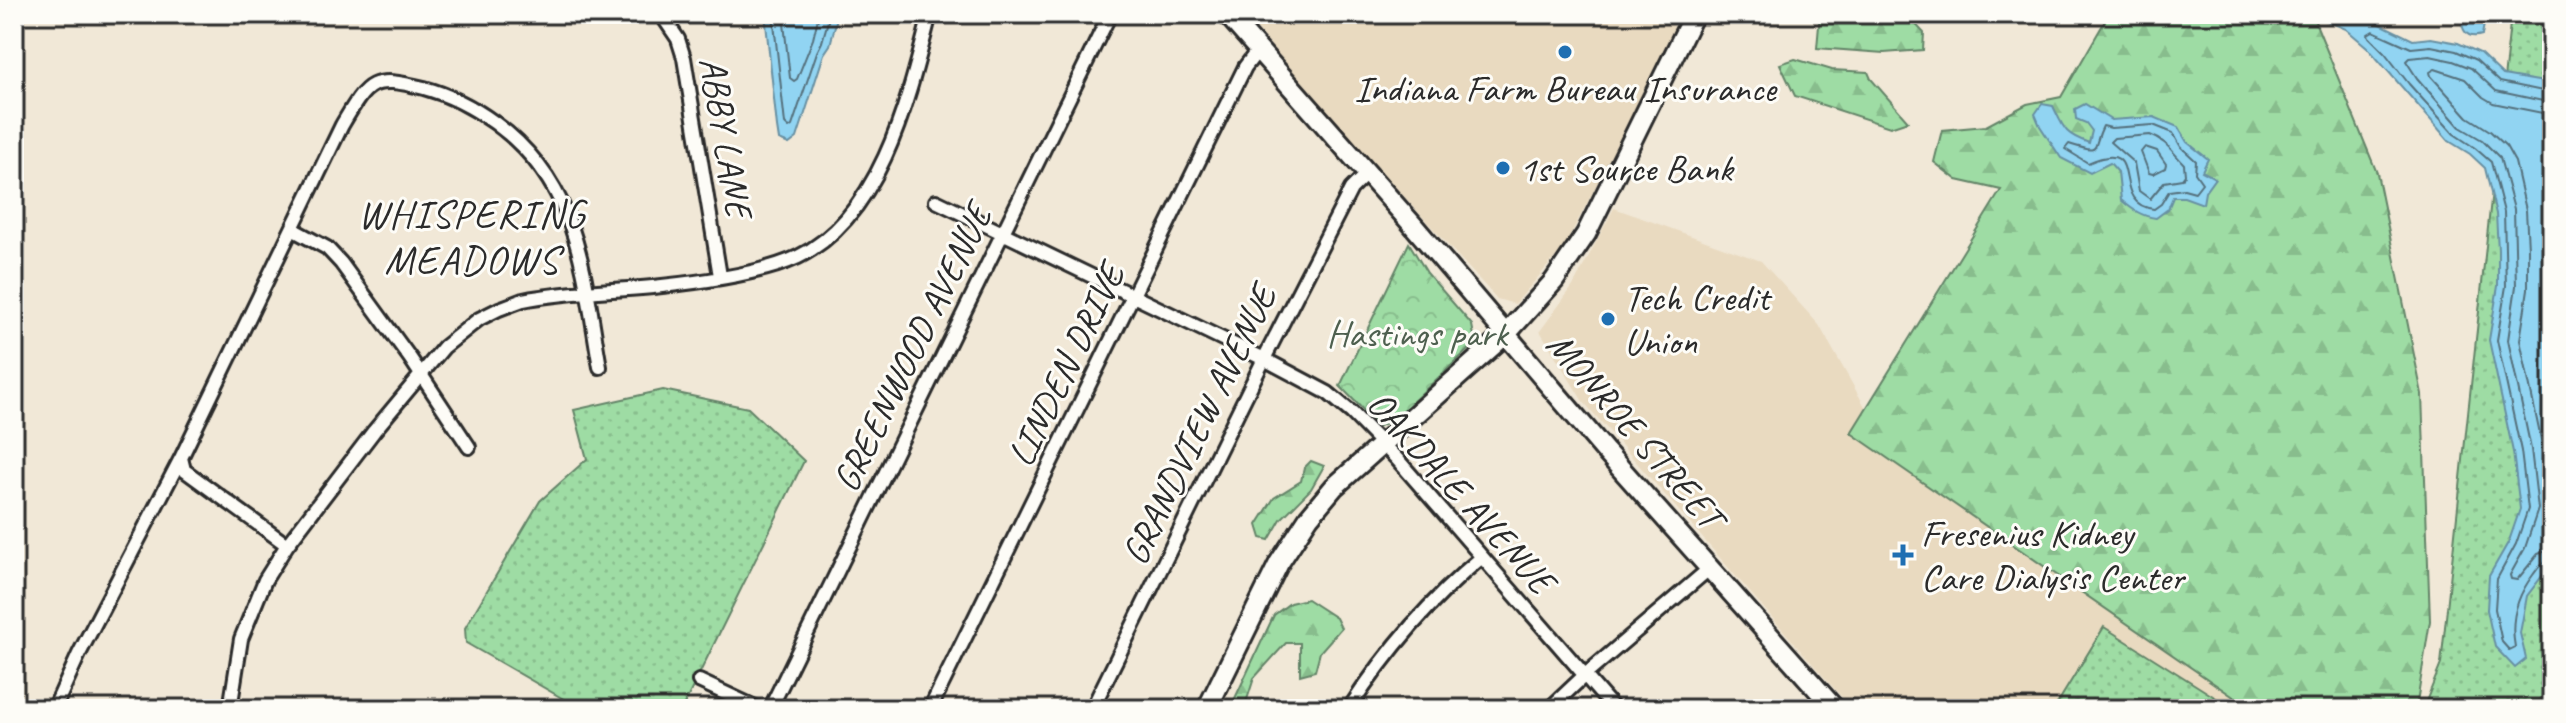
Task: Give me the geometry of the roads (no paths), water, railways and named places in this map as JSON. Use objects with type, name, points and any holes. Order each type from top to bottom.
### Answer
[{"type":"main road","name":"MONROE STREET","points":[[1227,14],[1606,452],[1835,709]]},
{"type":"main road","points":[[1207,709],[1279,563],[1309,517],[1334,487],[1506,334],[1554,281],[1586,234],[1694,14]]},
{"type":"street","name":"ABBY LANE","points":[[661,14],[678,39],[684,58],[720,276]]},
{"type":"street","points":[[230,709],[241,639],[265,580],[287,545],[374,431],[452,339],[467,326],[493,312],[532,299],[664,286],[771,267],[797,257],[819,243],[850,214],[870,188],[902,121],[930,14]]},
{"type":"street","name":"GREENWOOD AVENUE","points":[[770,709],[1110,14]]},
{"type":"street","name":"LINDEN DRIVE","points":[[930,709],[1245,67],[1258,50]]},
{"type":"street","points":[[54,709],[79,654],[181,458],[342,125],[361,93],[370,85],[380,82],[412,85],[441,93],[492,120],[525,148],[559,195],[566,212],[579,252],[600,367]]},
{"type":"street","name":"GRANDVIEW AVENUE","points":[[1092,709],[1351,189],[1367,173]]},
{"type":"street","name":"OAKDALE AVENUE","points":[[936,201],[1328,393],[1382,445],[1614,709]]},
{"type":"street","points":[[292,229],[327,248],[341,263],[469,447]]},
{"type":"street","points":[[181,458],[184,470],[287,545]]},
{"type":"street","points":[[1349,709],[1393,647],[1482,557]]},
{"type":"street","points":[[1549,709],[1710,568]]},
{"type":"street","points":[[699,681],[759,709]]},
{"type":"water","points":[[765,14],[838,14],[797,138],[789,144],[779,140]]},
{"type":"water","points":[[2311,14],[2360,14],[2413,40],[2431,38],[2458,43],[2480,53],[2503,75],[2544,82],[2552,87],[2552,563],[2527,596],[2520,633],[2526,659],[2515,668],[2495,647],[2487,610],[2489,576],[2509,541],[2520,509],[2513,452],[2489,340],[2498,286],[2498,250],[2496,214],[2485,168],[2449,141],[2367,47],[2346,29]]},
{"type":"water","points":[[2463,14],[2486,14],[2482,35],[2471,36],[2465,32]]},
{"type":"water","points":[[2042,104],[2053,106],[2066,130],[2089,143],[2092,131],[2086,123],[2076,119],[2075,109],[2085,104],[2111,120],[2154,117],[2178,127],[2187,142],[2208,159],[2202,171],[2215,178],[2205,192],[2203,204],[2184,197],[2173,197],[2168,209],[2156,218],[2133,210],[2121,200],[2118,172],[2110,163],[2090,173],[2061,158],[2035,114]]},
{"type":"place","name":"Indiana Farm Bureau Insurance","points":[[1565,52]]},
{"type":"place","name":"1st Source Bank","points":[[1503,168]]},
{"type":"place","name":"Tech Credit Union","points":[[1608,319]]},
{"type":"place","name":"Fresenius Kidney Care Dialysis Center","points":[[1903,555]]},
{"type":"district","name":"WHISPERING MEADOWS","points":[[472,237]]},
{"type":"park label","name":"Hastings park","points":[[1417,333]]}]
